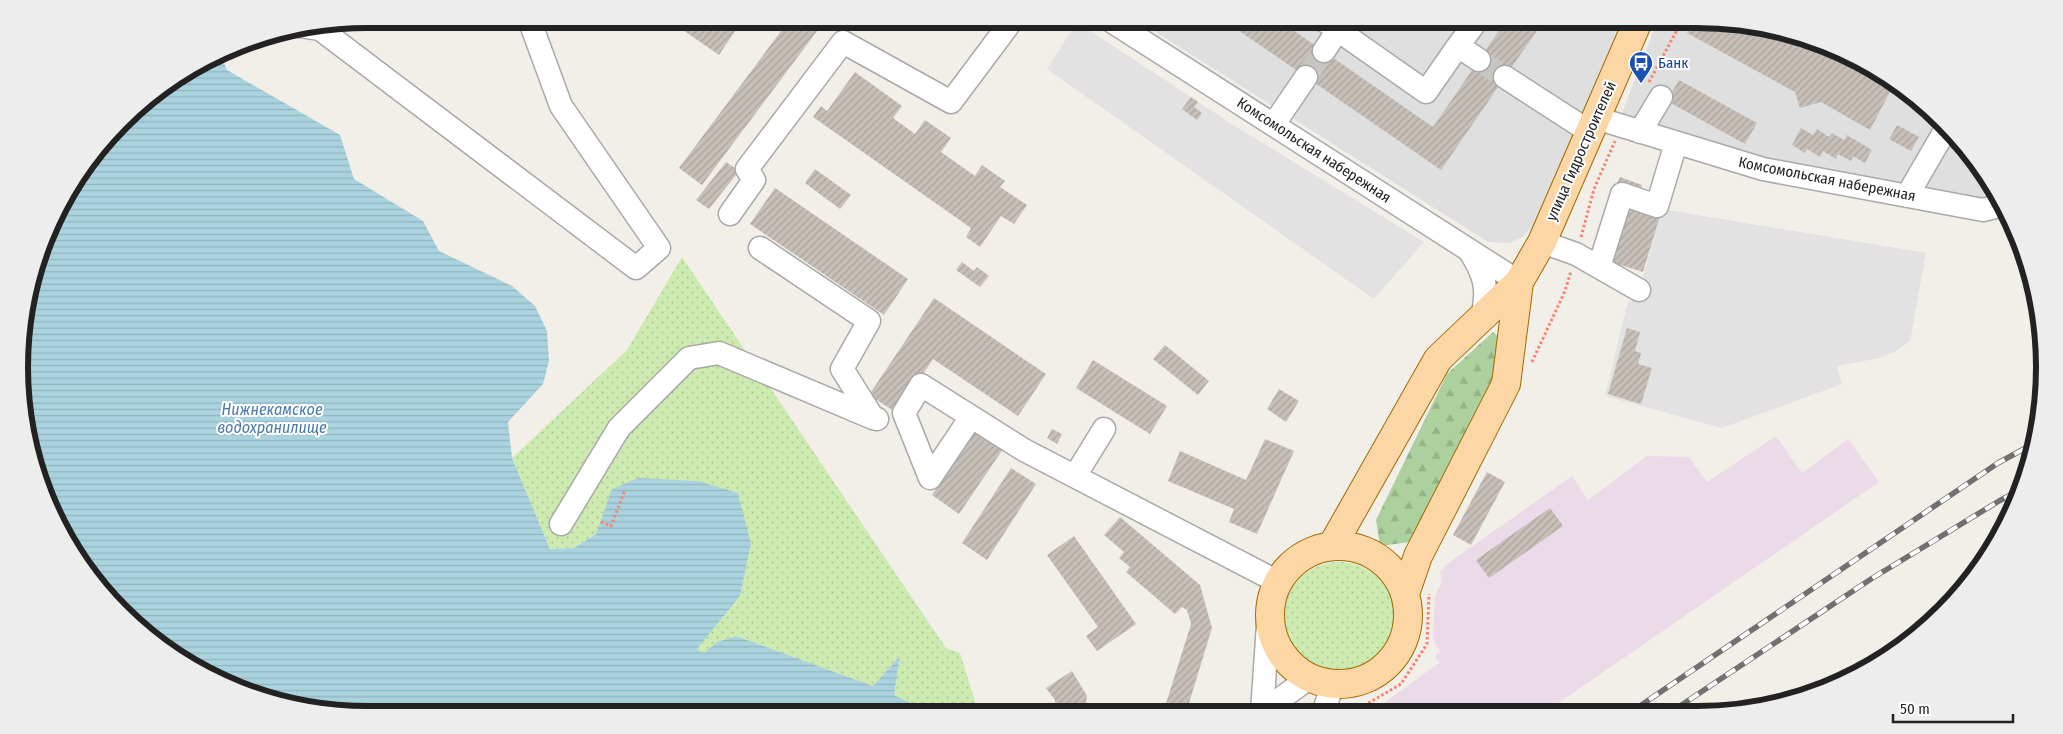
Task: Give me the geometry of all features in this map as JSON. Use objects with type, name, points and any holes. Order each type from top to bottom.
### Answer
[{"type":"main road","name":"улица Гидростроителей","points":[[1519,282],[1542,242],[1635,28]]},
{"type":"main road","points":[[1332,546],[1438,359],[1519,282]]},
{"type":"main road","points":[[1406,591],[1387,564],[1372,554],[1354,547],[1332,546],[1316,549],[1301,556],[1284,571],[1274,588],[1269,609],[1271,633],[1280,653],[1292,666],[1321,681],[1349,684],[1368,678],[1386,666],[1398,652],[1407,625],[1406,591],[1418,556],[1506,384],[1519,282]]},
{"type":"street","points":[[322,30],[636,268],[659,248],[560,106],[532,28]]},
{"type":"street","points":[[730,214],[754,180],[747,169],[843,42],[951,102],[1006,28]]},
{"type":"street","name":"Комсомольская набережная","points":[[1122,28],[1519,282]]},
{"type":"street","points":[[1324,51],[1329,28]]},
{"type":"street","points":[[1336,28],[1426,92],[1471,28]]},
{"type":"street","points":[[1458,46],[1479,60]]},
{"type":"street","points":[[1274,124],[1306,77]]},
{"type":"street","name":"Комсомольская набережная","points":[[1505,77],[1593,125],[1640,132],[1762,169],[1984,210],[1995,207]]},
{"type":"street","points":[[1640,132],[1661,97]]},
{"type":"street","points":[[1907,196],[1943,134]]},
{"type":"street","points":[[1599,267],[1622,194],[1657,206],[1676,143]]},
{"type":"street","points":[[1542,242],[1576,254],[1639,290]]},
{"type":"street","points":[[760,248],[869,321],[842,369],[873,418]]},
{"type":"street","points":[[1468,249],[1479,266],[1485,283],[1486,300],[1482,318]]},
{"type":"street","points":[[561,524],[619,428],[689,358],[719,353],[873,418],[908,423]]},
{"type":"street","points":[[972,417],[930,478],[904,413],[921,386],[972,417],[1024,450],[1278,582]]},
{"type":"street","points":[[1074,476],[1104,430]]},
{"type":"street","points":[[1262,706],[1269,609]]},
{"type":"street","points":[[1275,706],[1321,681],[1323,706]]},
{"type":"path","points":[[601,522],[611,526],[625,490]]},
{"type":"shaded area","points":[[1073,28],[1086,28],[1230,123],[1424,242],[1374,299],[1047,69]]},
{"type":"shaded area","points":[[1149,28],[1621,28],[1593,97],[1534,225],[1523,237],[1509,243],[1488,242]]},
{"type":"shaded area","points":[[1655,28],[1718,28],[1762,34],[1826,53],[1866,73],[1903,98],[1951,143],[1978,178],[1997,211],[1615,132]]},
{"type":"shaded area","points":[[1662,209],[1926,253],[1910,341],[1896,351],[1880,358],[1837,366],[1842,384],[1722,428],[1605,396],[1628,302],[1637,298]]},
{"type":"shaded area","points":[[1776,436],[1802,473],[1848,439],[1879,482],[1554,706],[1380,706],[1439,663],[1435,656],[1440,651],[1436,646],[1433,636],[1435,595],[1442,582],[1440,572],[1447,564],[1572,476],[1588,500],[1647,456],[1689,457],[1707,482]]},
{"type":"green space","points":[[682,257],[946,648],[960,653],[977,706],[917,706],[894,695],[900,656],[873,686],[736,636],[717,642],[703,655],[697,649],[740,596],[751,544],[596,534],[574,548],[550,549],[512,458],[627,350]]},
{"type":"green space","points":[[1493,332],[1501,339],[1486,404],[1410,542],[1380,546],[1376,520],[1447,374]]},
{"type":"green space","points":[[1339,562],[1360,566],[1378,579],[1391,597],[1395,618],[1391,639],[1378,657],[1360,670],[1339,674],[1318,670],[1300,657],[1287,639],[1283,618],[1287,597],[1300,579],[1318,566]]},
{"type":"water","name":"Нижнекамское водохранилище","points":[[223,60],[227,70],[340,135],[354,179],[423,221],[439,251],[512,286],[535,306],[547,331],[549,361],[543,384],[508,422],[512,458],[550,549],[574,548],[596,534],[612,489],[638,478],[698,481],[738,493],[751,544],[740,596],[697,649],[703,654],[717,642],[736,636],[873,686],[900,656],[894,695],[917,706],[345,706],[323,704],[279,695],[237,681],[197,661],[143,622],[98,574],[73,537],[53,497],[39,455],[30,411],[28,389],[30,323],[39,279],[53,237],[73,197],[112,143],[143,112],[178,85]]},
{"type":"building","points":[[680,28],[737,28],[719,55]]},
{"type":"building","points":[[783,28],[819,28],[702,185],[679,168]]},
{"type":"building","points":[[1235,28],[1290,28],[1433,127],[1501,28],[1539,28],[1441,170]]},
{"type":"building","points":[[1690,28],[1718,28],[1740,30],[1784,39],[1826,53],[1891,90],[1870,130],[1821,102],[1800,108],[1795,92],[1687,33]]},
{"type":"building","points":[[855,72],[902,106],[893,118],[915,134],[925,120],[951,138],[941,152],[975,176],[982,165],[1005,181],[1000,187],[1027,205],[1014,224],[1001,216],[980,247],[966,237],[971,228],[813,117],[821,106],[827,111]]},
{"type":"building","points":[[1679,80],[1757,123],[1745,144],[1667,101]]},
{"type":"building","points":[[1191,97],[1198,102],[1194,107],[1202,113],[1197,120],[1182,109]]},
{"type":"building","points":[[1897,125],[1919,137],[1911,151],[1889,139]]},
{"type":"building","points":[[1801,128],[1813,135],[1817,129],[1829,137],[1832,133],[1844,140],[1847,135],[1872,150],[1865,163],[1853,156],[1851,161],[1838,154],[1836,159],[1823,151],[1820,157],[1807,149],[1805,153],[1792,145]]},
{"type":"building","points":[[1950,142],[1960,154],[1947,146]]},
{"type":"building","points":[[726,162],[739,171],[709,209],[696,200]]},
{"type":"building","points":[[815,169],[851,195],[840,209],[805,183]]},
{"type":"building","points":[[1620,177],[1642,185],[1639,194],[1616,186]]},
{"type":"building","points":[[775,188],[908,279],[884,315],[750,224]]},
{"type":"building","points":[[1628,207],[1660,216],[1643,272],[1611,262]]},
{"type":"building","points":[[962,262],[974,271],[977,267],[989,276],[980,287],[956,270]]},
{"type":"building","points":[[934,298],[1046,374],[1018,416],[933,359],[897,413],[869,395]]},
{"type":"building","points":[[1627,328],[1640,332],[1635,351],[1641,353],[1638,364],[1652,368],[1641,404],[1608,394]]},
{"type":"building","points":[[1165,345],[1209,381],[1198,395],[1153,359]]},
{"type":"building","points":[[1093,360],[1167,406],[1150,434],[1076,388]]},
{"type":"building","points":[[1279,389],[1299,401],[1286,422],[1267,409]]},
{"type":"building","points":[[1052,429],[1062,434],[1057,444],[1047,438]]},
{"type":"building","points":[[976,431],[1003,449],[959,514],[932,495]]},
{"type":"building","points":[[1265,439],[1294,451],[1257,534],[1229,522],[1234,509],[1168,481],[1180,451],[1246,480]]},
{"type":"building","points":[[1011,468],[1036,484],[987,560],[962,543]]},
{"type":"building","points":[[1487,472],[1505,482],[1471,545],[1453,535]]},
{"type":"building","points":[[1550,508],[1563,526],[1489,578],[1476,560]]},
{"type":"building","points":[[1120,517],[1200,585],[1212,628],[1188,706],[1165,706],[1191,624],[1187,610],[1182,607],[1175,614],[1126,572],[1130,567],[1119,558],[1124,552],[1104,535]]},
{"type":"building","points":[[1074,536],[1136,624],[1097,651],[1086,636],[1098,627],[1047,555]]},
{"type":"building","points":[[1072,671],[1087,696],[1086,706],[1055,706],[1055,700],[1046,688]]},
{"type":"tunnel","points":[[1306,77],[1324,51]]},
{"type":"tunnel","points":[[1479,60],[1505,77]]},
{"type":"railway","points":[[1640,706],[1998,463],[2026,448]]},
{"type":"railway","points":[[1680,706],[1871,579],[2011,495]]},
{"type":"place","name":"Банк","points":[[1641,84]]}]
